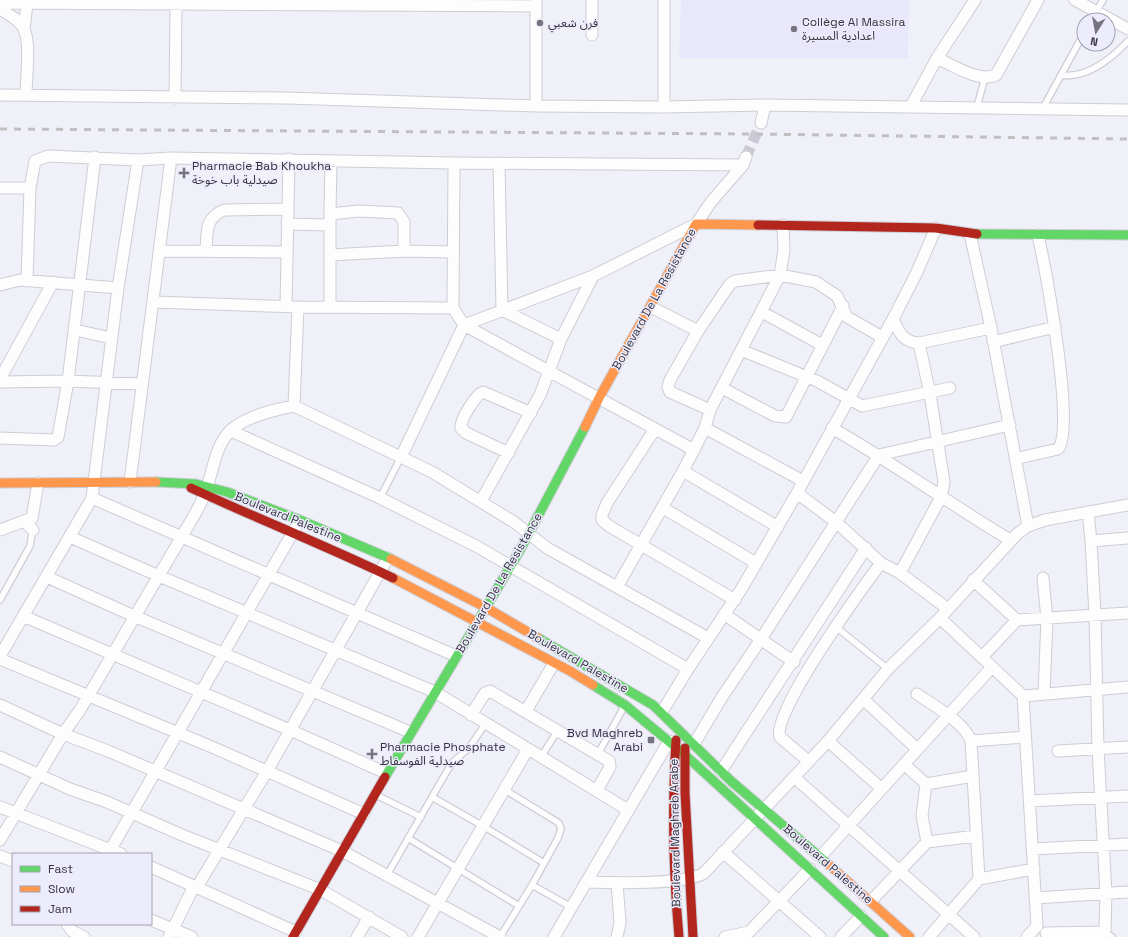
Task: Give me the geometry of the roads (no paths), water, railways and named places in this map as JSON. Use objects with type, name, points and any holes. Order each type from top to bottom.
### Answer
[{"type":"street","points":[[592,0],[592,35]]},
{"type":"street","points":[[664,0],[664,107]]},
{"type":"street","points":[[911,106],[938,58],[974,0]]},
{"type":"street","points":[[938,58],[964,71],[985,77],[996,75],[1038,0]]},
{"type":"street","points":[[1075,0],[1088,12]]},
{"type":"street","points":[[0,4],[131,2],[171,4],[536,3],[536,106]]},
{"type":"street","points":[[26,95],[27,47],[24,30],[27,3]]},
{"type":"street","points":[[171,4],[175,98]]},
{"type":"street","points":[[2,12],[24,30]]},
{"type":"street","points":[[1116,25],[1128,29]]},
{"type":"street","points":[[0,95],[287,98],[536,106],[664,107],[765,105],[1128,110]]},
{"type":"street","points":[[761,122],[765,105]]},
{"type":"street","points":[[27,281],[30,188],[34,165],[38,158],[48,156],[138,160],[171,158],[289,159],[454,163],[745,161],[696,224],[593,276],[464,325],[401,457]]},
{"type":"street","points":[[0,438],[56,440],[68,381],[95,157]]},
{"type":"street","points":[[130,482],[154,302],[171,158]]},
{"type":"street","points":[[286,306],[289,159]]},
{"type":"street","points":[[138,160],[111,338],[92,498],[0,658],[88,694],[132,715],[267,771],[364,814]]},
{"type":"street","points":[[330,307],[330,219],[332,161]]},
{"type":"street","points":[[454,163],[453,308],[464,325],[694,450]]},
{"type":"street","points":[[500,163],[502,310]]},
{"type":"street","points":[[0,188],[30,188]]},
{"type":"street","points":[[206,251],[208,227],[215,214],[224,210],[288,209]]},
{"type":"street","points":[[287,224],[330,219],[359,211],[398,213],[404,222],[404,251]]},
{"type":"street","points":[[696,224],[936,228],[970,234],[1128,235]]},
{"type":"street","name":"Boulevard De La Resistance","points":[[294,934],[322,890],[342,851],[410,732],[529,534],[568,462],[599,398],[696,224]]},
{"type":"street","points":[[617,586],[683,471],[704,428],[710,410],[780,275],[784,250],[783,225]]},
{"type":"street","points":[[662,712],[688,669],[734,600],[778,527],[882,336],[893,319],[916,274],[936,228]]},
{"type":"street","points":[[970,234],[994,342],[1028,526]]},
{"type":"street","points":[[1015,459],[1058,449],[1063,442],[1064,422],[1056,327],[1038,235]]},
{"type":"street","points":[[160,251],[287,252]]},
{"type":"street","points":[[330,255],[404,251],[453,252]]},
{"type":"street","points":[[710,410],[670,392],[668,387],[670,380],[698,331],[730,284],[740,279],[780,275],[820,284],[837,296],[847,317],[882,336]]},
{"type":"street","points":[[481,501],[531,413],[550,372],[561,339],[593,276]]},
{"type":"street","points":[[0,286],[11,281],[27,281],[118,288]]},
{"type":"street","points":[[0,379],[53,282]]},
{"type":"street","points":[[154,302],[298,307],[453,308]]},
{"type":"street","points":[[722,388],[782,418],[789,414],[822,345],[843,306]]},
{"type":"street","points":[[294,406],[298,307]]},
{"type":"street","points":[[651,307],[698,331]]},
{"type":"street","points":[[502,310],[561,339]]},
{"type":"street","points":[[762,312],[822,345]]},
{"type":"street","points":[[893,319],[902,337],[910,342],[919,343],[991,328]]},
{"type":"street","points":[[994,342],[1056,327]]},
{"type":"street","points":[[75,330],[111,338]]},
{"type":"street","points":[[900,573],[941,497],[944,482],[930,394],[919,343]]},
{"type":"street","points":[[741,350],[806,377],[849,398],[859,405],[865,406],[930,394],[950,388]]},
{"type":"street","points":[[0,382],[68,381],[142,384]]},
{"type":"street","points":[[509,453],[466,432],[461,428],[461,422],[477,396],[483,392],[531,413]]},
{"type":"street","points":[[0,840],[182,536],[206,490],[220,448],[231,431],[241,424],[274,410],[294,406],[432,472],[514,522],[547,548],[708,638]]},
{"type":"street","points":[[241,424],[245,438]]},
{"type":"street","points":[[690,741],[761,639],[879,455],[1010,425]]},
{"type":"street","points":[[704,428],[803,481]]},
{"type":"street","points":[[832,428],[879,455],[941,497],[1010,540]]},
{"type":"street","points":[[655,429],[618,486],[602,515],[602,520],[609,526],[734,600]]},
{"type":"street","points":[[231,431],[380,498],[511,565],[688,669]]},
{"type":"street","points":[[683,471],[778,527]]},
{"type":"street","name":"Boulevard Palestine","points":[[0,483],[130,482],[185,485],[206,490],[300,520],[388,558],[485,607],[662,712],[721,772],[821,856],[910,937]]},
{"type":"street","points":[[33,530],[28,519],[38,483]]},
{"type":"street","name":"Boulevard Palestine","points":[[206,490],[293,534],[379,572],[554,663],[625,705],[684,754],[884,937]]},
{"type":"street","points":[[797,493],[836,522],[881,563],[900,573],[948,609]]},
{"type":"street","points":[[92,498],[182,536],[355,614],[456,656]]},
{"type":"street","points":[[587,882],[617,883],[689,879],[704,872],[762,808],[794,777],[828,740],[888,669],[940,618],[1010,540],[1028,526],[1045,520],[1128,505]]},
{"type":"street","points":[[663,508],[756,563]]},
{"type":"street","points":[[1037,926],[1048,935],[1108,934],[1098,748],[1095,615],[1088,512]]},
{"type":"street","points":[[0,530],[28,519]]},
{"type":"street","points":[[0,807],[109,852],[177,733],[248,614],[300,520]]},
{"type":"street","points":[[70,537],[248,614],[435,692],[628,810]]},
{"type":"street","points":[[1091,541],[1128,538]]},
{"type":"street","points":[[721,772],[794,662],[866,548]]},
{"type":"street","points":[[171,933],[195,887],[245,809],[388,558]]},
{"type":"street","points":[[808,761],[783,740],[779,732],[782,718],[810,666],[856,596],[881,563]]},
{"type":"street","points":[[47,577],[134,616],[410,732]]},
{"type":"street","points":[[1043,578],[1047,619],[1044,693]]},
{"type":"street","points":[[973,580],[1017,620],[1128,612]]},
{"type":"street","points":[[724,614],[794,662]]},
{"type":"street","points":[[24,616],[290,730],[386,774]]},
{"type":"street","points":[[940,618],[1024,696],[1025,737],[1037,926],[1027,937]]},
{"type":"street","points":[[982,657],[1017,620]]},
{"type":"street","points":[[526,711],[554,663]]},
{"type":"street","points":[[821,856],[905,765],[917,749],[992,667]]},
{"type":"street","points":[[1024,696],[1044,693],[1128,687]]},
{"type":"street","points":[[471,715],[485,693],[490,691],[558,730],[598,754],[610,764],[596,790]]},
{"type":"street","points":[[917,694],[965,731],[971,741],[979,879]]},
{"type":"street","points":[[863,699],[917,749]]},
{"type":"street","points":[[0,705],[63,734],[108,751],[342,851],[500,937]]},
{"type":"street","name":"Boulevard Maghreb Arabe","points":[[678,729],[672,744],[679,937]]},
{"type":"street","points":[[971,741],[1025,737]]},
{"type":"street","points":[[828,740],[882,789]]},
{"type":"street","name":"Boulevard Maghreb Arabe","points":[[690,741],[684,754],[692,937]]},
{"type":"street","points":[[554,937],[628,810],[672,744]]},
{"type":"street","points":[[1058,751],[1128,747]]},
{"type":"street","points":[[418,937],[528,749]]},
{"type":"street","points":[[0,757],[38,776],[322,890],[402,937]]},
{"type":"street","points":[[905,765],[926,784]]},
{"type":"street","points":[[926,784],[973,776]]},
{"type":"street","points":[[794,777],[850,825],[974,937]]},
{"type":"street","points":[[926,784],[922,816],[927,842]]},
{"type":"street","points":[[1030,801],[1128,796]]},
{"type":"street","points":[[871,901],[927,842],[976,836]]},
{"type":"street","points":[[1033,849],[1103,844],[1128,844]]},
{"type":"street","points":[[723,852],[820,937]]},
{"type":"street","points":[[0,856],[12,861]]},
{"type":"street","points":[[152,867],[294,934]]},
{"type":"street","points":[[725,937],[749,935],[810,869]]},
{"type":"street","points":[[929,937],[979,879],[1034,869]]},
{"type":"street","points":[[617,883],[620,923],[617,937]]},
{"type":"street","points":[[1035,898],[1128,892]]},
{"type":"street","points":[[841,937],[861,916]]},
{"type":"street","points":[[357,937],[369,917]]},
{"type":"street","points":[[152,921],[171,933],[192,937]]},
{"type":"street","points":[[68,925],[72,931],[84,937]]},
{"type":"lane","points":[[1096,12],[1103,0]]},
{"type":"lane","points":[[1061,75],[1074,76],[1086,73],[1114,55],[1128,41]]},
{"type":"lane","points":[[1043,108],[1076,48]]},
{"type":"lane","points":[[977,107],[985,77]]},
{"type":"lane","points":[[380,498],[401,457]]},
{"type":"lane","points":[[0,600],[30,546],[33,530]]},
{"type":"lane","points":[[836,627],[888,669]]},
{"type":"lane","points":[[598,754],[625,705]]},
{"type":"lane","points":[[387,875],[453,762],[469,748],[486,723]]},
{"type":"lane","points":[[541,757],[558,730]]},
{"type":"lane","points":[[500,937],[532,885],[561,833],[561,825],[505,790]]},
{"type":"lane","points":[[375,795],[420,817]]},
{"type":"lane","points":[[432,798],[483,826],[544,863]]},
{"type":"lane","points":[[408,838],[458,867],[519,906]]},
{"type":"lane","points":[[532,885],[572,907]]},
{"type":"tunnel","points":[[746,157],[761,123]]},
{"type":"railway","points":[[0,129],[753,134],[1128,139]]},
{"type":"place","name":"فرن شعبي","points":[[540,23]]},
{"type":"place","name":"Collège Al Massira اعدادية المسيرة","points":[[794,29]]},
{"type":"place","name":"Pharmacie Bab Khoukha صيدلية باب خوخة","points":[[184,173]]},
{"type":"place","name":"Bvd Maghreb Arabi","points":[[651,740]]},
{"type":"place","name":"Pharmacie Phosphate صيدلية الفوسفاط","points":[[372,754]]}]
